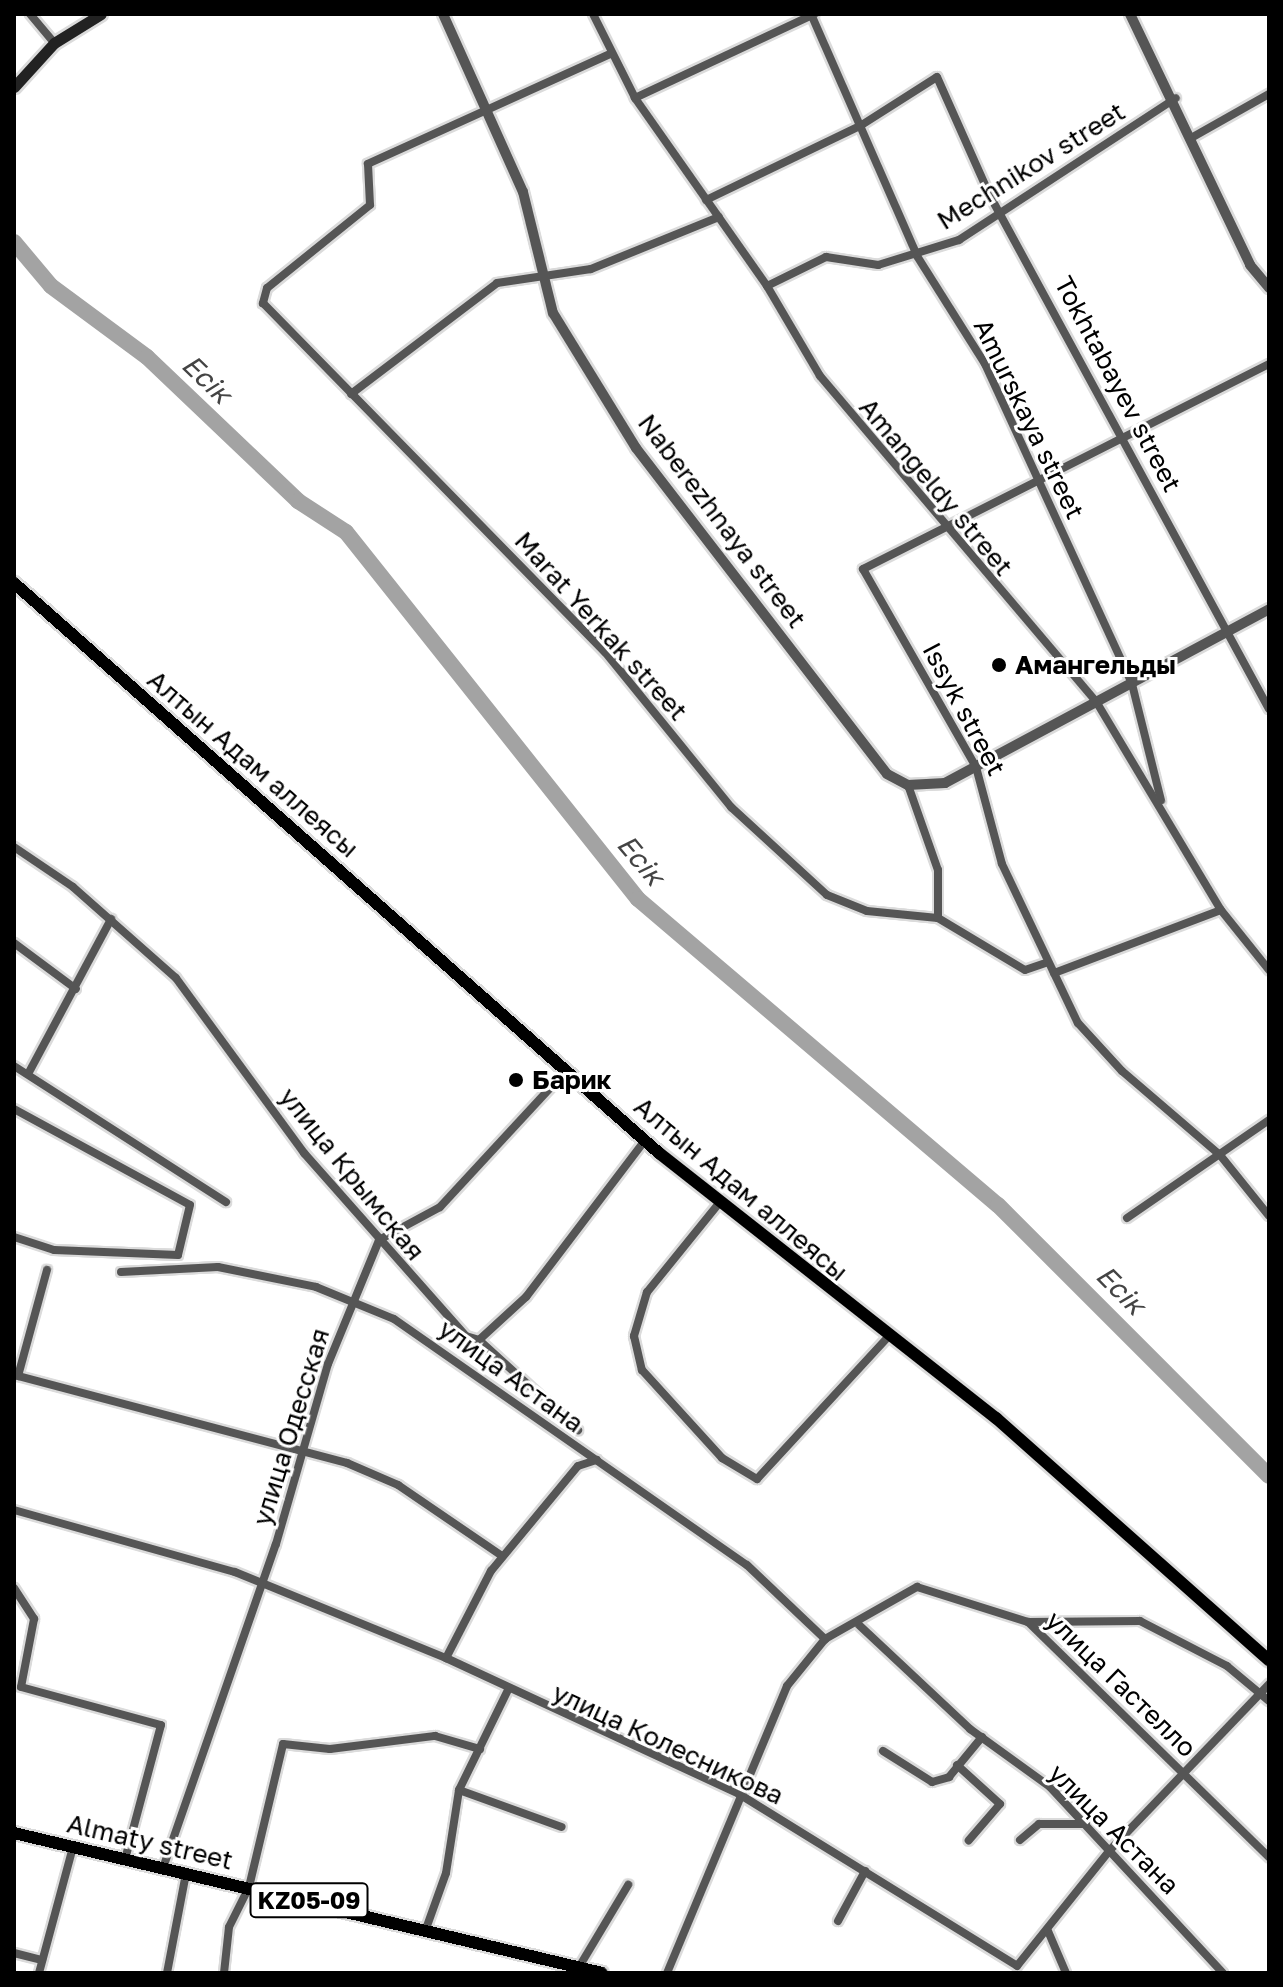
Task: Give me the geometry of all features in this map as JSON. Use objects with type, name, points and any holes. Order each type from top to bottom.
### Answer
[{"type":"main road","points":[[14,87],[54,43],[101,14]]},
{"type":"main road","name":"Алтын Адам аллеясы","points":[[14,583],[645,1140],[887,1338],[996,1418],[1269,1660]]},
{"type":"main road","name":"Almaty street","points":[[14,1833],[427,1926],[602,1973]]},
{"type":"street","points":[[30,14],[54,43]]},
{"type":"street","name":"Naberezhnaya street","points":[[443,14],[523,192],[539,279],[636,448],[887,774],[908,785]]},
{"type":"street","name":"Amangeldy street","points":[[593,14],[610,54],[635,98],[767,286],[820,376],[944,528],[1097,703],[1164,810],[1221,910],[1269,970]]},
{"type":"street","points":[[1130,14],[1176,98],[1191,138],[1250,265],[1269,288]]},
{"type":"street","points":[[635,98],[812,15]]},
{"type":"street","name":"Amurskaya street","points":[[812,15],[917,256],[985,364],[1132,684],[1164,810]]},
{"type":"street","points":[[483,108],[610,54]]},
{"type":"street","name":"Tokhtabayev street","points":[[860,126],[937,77],[1001,212],[1127,438],[1224,634],[1269,709]]},
{"type":"street","points":[[1191,138],[1269,94]]},
{"type":"street","name":"Mechnikov street","points":[[767,286],[826,257],[878,265],[917,256],[1001,212],[1176,98]]},
{"type":"street","name":"Marat Yerkak street","points":[[483,108],[368,164],[370,205],[267,288],[263,303],[605,652],[731,807],[827,895],[867,911],[938,918]]},
{"type":"street","points":[[706,200],[860,126]]},
{"type":"street","points":[[351,394],[473,294],[520,277],[539,279],[637,255],[719,217]]},
{"type":"street","points":[[944,528],[1041,482],[1269,364]]},
{"type":"street","name":"Issyk street","points":[[944,528],[863,569],[976,767],[1002,864],[1054,973]]},
{"type":"street","points":[[1048,962],[1025,970],[938,918],[938,870],[908,785],[937,785],[976,767],[1269,609]]},
{"type":"street","name":"улица Крымская","points":[[14,847],[111,919],[176,978],[304,1153],[436,1308],[479,1340],[578,1430]]},
{"type":"street","points":[[1221,910],[1054,973],[1095,1047],[1220,1155],[1269,1216]]},
{"type":"street","points":[[28,1074],[111,919]]},
{"type":"street","points":[[14,943],[76,989]]},
{"type":"street","points":[[14,1066],[226,1202]]},
{"type":"street","points":[[379,1240],[440,1207],[566,1071]]},
{"type":"street","points":[[14,1109],[190,1205],[178,1255],[54,1250],[14,1237]]},
{"type":"street","points":[[1127,1218],[1269,1120]]},
{"type":"street","points":[[479,1340],[526,1297],[645,1140]]},
{"type":"street","points":[[720,1202],[647,1292],[634,1336],[642,1370],[722,1458],[757,1479],[887,1338]]},
{"type":"street","name":"улица Одесская","points":[[163,1868],[302,1447],[353,1300],[379,1240]]},
{"type":"street","name":"улица Астана","points":[[121,1272],[218,1267],[353,1300],[446,1351],[747,1565],[825,1639]]},
{"type":"street","points":[[47,1270],[16,1376],[302,1447],[398,1485],[502,1556]]},
{"type":"street","points":[[446,1658],[472,1596],[502,1556],[578,1466],[597,1460]]},
{"type":"street","name":"улица Колесникова","points":[[14,1510],[259,1583],[446,1658],[508,1690],[739,1794],[1017,1966],[1110,1850],[1269,1684]]},
{"type":"street","name":"улица Гастелло","points":[[859,1625],[917,1587],[1028,1622],[1269,1857]]},
{"type":"street","points":[[14,1588],[34,1619],[21,1687],[161,1725],[125,1859]]},
{"type":"street","points":[[1028,1622],[1140,1621],[1227,1666],[1269,1701]]},
{"type":"street","points":[[667,1973],[776,1704],[825,1639],[859,1625]]},
{"type":"street","name":"улица Астана","points":[[859,1625],[982,1737],[1086,1824],[1223,1973]]},
{"type":"street","points":[[427,1926],[446,1873],[459,1790],[508,1690]]},
{"type":"street","points":[[224,1973],[229,1927],[249,1887],[283,1744],[330,1749],[435,1736],[480,1749]]},
{"type":"street","points":[[883,1751],[932,1782],[957,1765],[982,1737]]},
{"type":"street","points":[[957,1765],[1000,1804],[969,1840]]},
{"type":"street","points":[[459,1790],[562,1827]]},
{"type":"street","points":[[1020,1840],[1039,1824],[1086,1824]]},
{"type":"street","points":[[39,1973],[73,1847]]},
{"type":"street","points":[[838,1921],[865,1871]]},
{"type":"street","points":[[167,1973],[186,1873]]},
{"type":"street","points":[[579,1967],[628,1885]]},
{"type":"street","points":[[1048,1931],[1066,1973]]},
{"type":"street","points":[[14,1953],[42,1960]]},
{"type":"waterway","name":"Есік","points":[[14,242],[51,286],[147,357],[298,501],[346,532],[638,899],[998,1205],[1269,1476]]},
{"type":"place","name":"Амангельды","points":[[999,665]]},
{"type":"place","name":"Барик","points":[[516,1080]]}]
